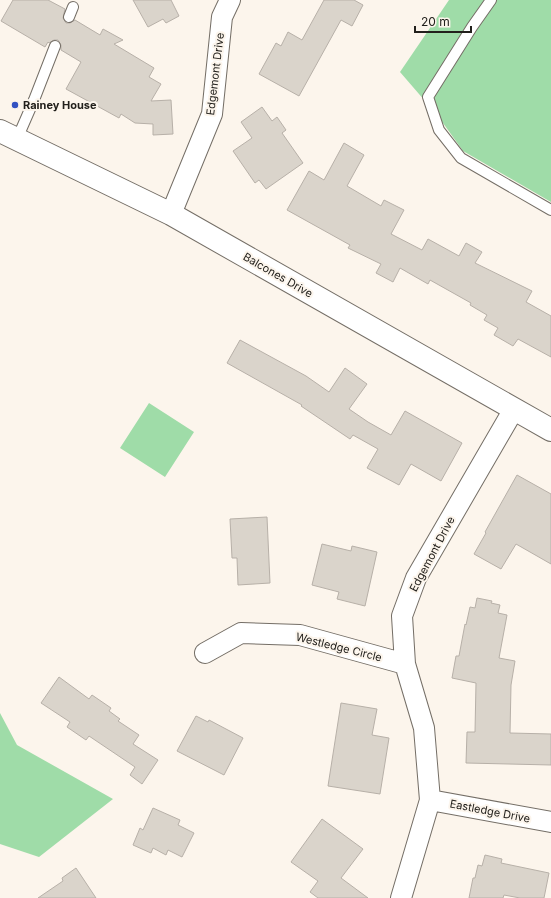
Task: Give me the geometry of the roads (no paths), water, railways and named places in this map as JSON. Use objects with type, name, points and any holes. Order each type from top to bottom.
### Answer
[{"type":"street","name":"Edgemont Drive","points":[[171,214],[212,114],[222,17],[230,0]]},
{"type":"street","name":"Balcones Drive","points":[[8,135],[171,214],[551,430]]},
{"type":"street","name":"Edgemont Drive","points":[[401,898],[430,800],[424,728],[405,664],[402,616],[416,578],[514,409]]},
{"type":"street","name":"Westledge Circle","points":[[205,653],[241,633],[300,635],[405,664]]},
{"type":"street","name":"Eastledge Drive","points":[[430,800],[551,822]]},
{"type":"lane","points":[[491,0],[472,27],[428,97],[438,130],[461,158],[551,210]]},
{"type":"lane","points":[[69,17],[73,7]]},
{"type":"lane","points":[[8,135],[34,100],[55,46]]},
{"type":"place","name":"Rainey House","points":[[15,105]]}]
